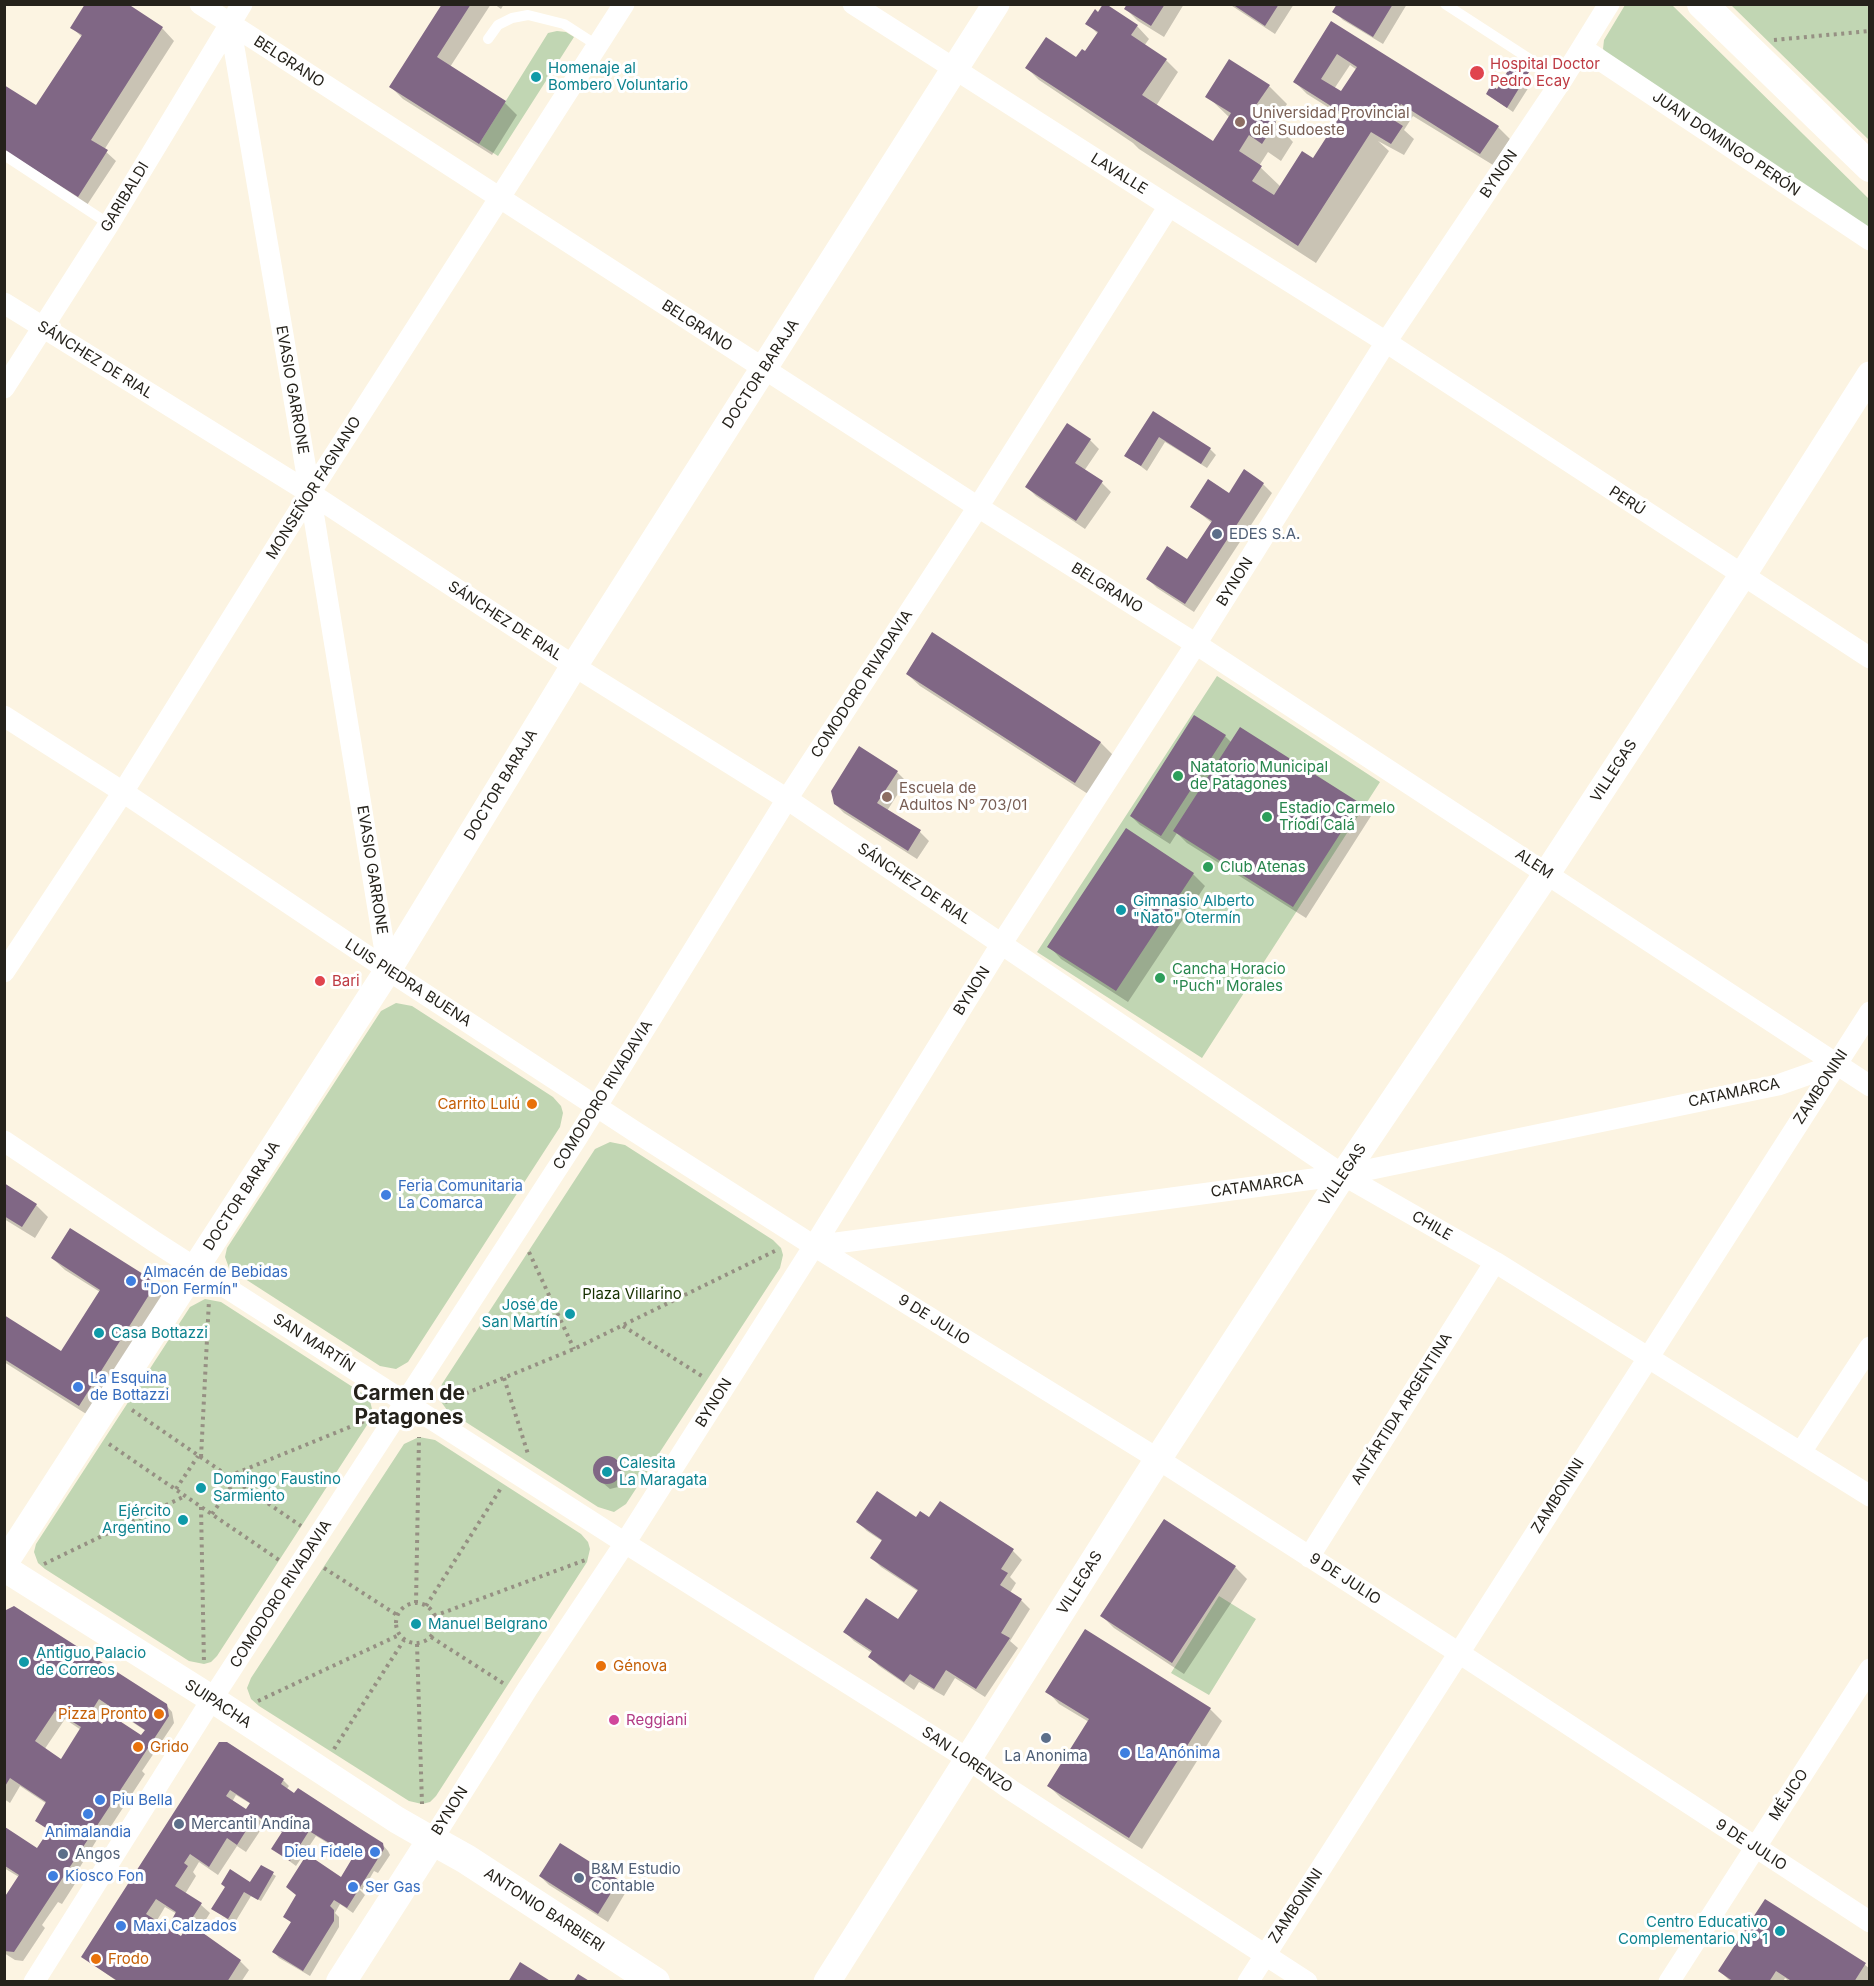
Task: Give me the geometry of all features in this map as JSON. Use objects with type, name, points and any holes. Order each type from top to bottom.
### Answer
[{"type":"main road","points":[[1702,4],[1869,168]]},
{"type":"main road","name":"BYNON","points":[[341,1982],[432,1840]]},
{"type":"main road","name":"ANTONIO BARBIERI","points":[[432,1840],[655,1982]]},
{"type":"street","name":"BELGRANO","points":[[200,4],[978,507],[1196,644]]},
{"type":"street","name":"GARIBALDI","points":[[4,388],[109,224],[242,4]]},
{"type":"street","name":"MONSEÑOR FAGNANO","points":[[4,972],[123,792],[310,493],[624,4]]},
{"type":"street","name":"LAVALLE","points":[[852,4],[1169,207],[1386,342]]},
{"type":"street","name":"DOCTOR BARAJA","points":[[4,1566],[388,970],[574,666],[996,4]]},
{"type":"street","name":"BYNON","points":[[432,1840],[528,1688],[625,1543],[814,1246],[1002,943],[1196,644],[1386,342],[1562,80],[1610,4]]},
{"type":"street","name":"EVASIO GARRONE","points":[[230,24],[388,970]]},
{"type":"street","name":"JUAN DOMINGO PERÓN","points":[[1582,48],[1869,240]]},
{"type":"street","name":"COMODORO RIVADAVIA","points":[[34,1982],[212,1699],[597,1107],[787,799],[978,507],[1169,207]]},
{"type":"street","name":"SÁNCHEZ DE RIAL","points":[[4,303],[310,493],[574,666],[787,799],[1002,943]]},
{"type":"street","name":"PERÚ","points":[[1386,342],[1869,658]]},
{"type":"street","name":"VILLEGAS","points":[[827,1982],[1158,1459],[1343,1174],[1547,873],[1742,576],[1869,375]]},
{"type":"street","name":"ALEM","points":[[1196,644],[1869,1086]]},
{"type":"street","name":"LUIS PIEDRA BUENA","points":[[4,716],[123,792],[597,1107],[814,1246]]},
{"type":"street","name":"CHILE","points":[[1002,943],[1343,1174],[1495,1262],[1869,1496]]},
{"type":"street","name":"ZAMBONINI","points":[[1248,1982],[1869,1012]]},
{"type":"street","name":"CATAMARCA","points":[[814,1246],[1343,1174],[1778,1085],[1835,1065]]},
{"type":"street","name":"SAN MARTÍN","points":[[4,1141],[625,1543]]},
{"type":"street","name":"9 DE JULIO","points":[[814,1246],[1158,1459],[1460,1653],[1869,1922]]},
{"type":"street","name":"ANTÁRTIDA ARGENTINA","points":[[1310,1557],[1495,1262]]},
{"type":"street","points":[[1801,1452],[1869,1347]]},
{"type":"street","name":"SAN LORENZO","points":[[625,1543],[968,1759],[1020,1796],[1307,1982]]},
{"type":"street","name":"SUIPACHA","points":[[4,1566],[396,1820],[432,1840]]},
{"type":"street","name":"MÉJICO","points":[[1669,1982],[1869,1669]]},
{"type":"lane","points":[[1445,4],[1562,80]]},
{"type":"lane","points":[[488,39],[498,26],[512,18],[528,15],[564,24],[598,46]]},
{"type":"lane","points":[[4,155],[109,224]]},
{"type":"path","points":[[1754,55],[1775,38],[1869,31]]},
{"type":"path","points":[[442,1403],[574,1349],[781,1248]]},
{"type":"path","points":[[528,1251],[574,1349]]},
{"type":"path","points":[[176,1489],[200,1456],[209,1299]]},
{"type":"path","points":[[622,1326],[707,1379]]},
{"type":"path","points":[[504,1378],[531,1464]]},
{"type":"path","points":[[126,1406],[302,1526]]},
{"type":"path","points":[[229,1476],[370,1418]]},
{"type":"path","points":[[416,1603],[419,1437]]},
{"type":"path","points":[[104,1440],[279,1560]]},
{"type":"path","points":[[212,1514],[235,1480]]},
{"type":"path","points":[[426,1606],[503,1484]]},
{"type":"path","points":[[41,1566],[185,1496]]},
{"type":"path","points":[[201,1506],[204,1664]]},
{"type":"path","points":[[434,1616],[588,1559]]},
{"type":"path","points":[[323,1567],[398,1615]]},
{"type":"path","points":[[416,1603],[426,1606],[434,1616],[436,1624],[431,1636],[417,1644],[404,1640],[399,1635],[396,1626],[398,1615],[404,1607],[416,1603]]},
{"type":"path","points":[[254,1702],[399,1635]]},
{"type":"path","points":[[431,1636],[508,1686]]},
{"type":"path","points":[[332,1753],[404,1640]]},
{"type":"path","points":[[417,1644],[422,1804]]},
{"type":"green space","points":[[1625,5],[1672,5],[1869,199],[1869,228],[1609,57],[1603,49],[1604,40]]},
{"type":"green space","points":[[1731,5],[1869,5],[1869,140]]},
{"type":"green space","points":[[566,32],[574,37],[498,156],[479,144],[548,33]]},
{"type":"green space","name":"Club Atenas","points":[[1217,676],[1380,782],[1202,1058],[1037,952]]},
{"type":"green space","points":[[396,1003],[412,1006],[553,1097],[561,1106],[563,1113],[560,1127],[408,1362],[396,1369],[380,1366],[239,1275],[229,1268],[225,1257],[227,1248],[381,1011]]},
{"type":"green space","name":"Plaza Villarino","points":[[610,1142],[625,1145],[773,1240],[781,1248],[783,1255],[780,1268],[626,1504],[614,1512],[598,1507],[447,1410],[439,1399],[442,1384],[595,1149]]},
{"type":"green space","points":[[205,1299],[221,1302],[362,1393],[370,1401],[372,1409],[369,1422],[217,1656],[211,1662],[204,1664],[189,1661],[45,1569],[38,1563],[34,1552],[36,1544],[190,1307]]},
{"type":"green space","points":[[419,1437],[435,1440],[581,1534],[588,1542],[590,1549],[587,1562],[436,1796],[430,1802],[422,1804],[409,1801],[259,1706],[251,1699],[247,1688],[251,1678],[404,1444]]},
{"type":"green space","points":[[1219,1596],[1256,1619],[1209,1695],[1171,1673]]},
{"type":"building","points":[[85,4],[128,4],[163,27],[91,140],[108,150],[78,197],[4,150],[4,85],[36,105],[82,35],[70,28]]},
{"type":"building","points":[[442,4],[471,4],[437,57],[506,101],[479,144],[389,87]]},
{"type":"building","points":[[1103,4],[1106,4],[1138,25],[1131,35],[1167,59],[1142,95],[1213,141],[1231,113],[1205,97],[1229,59],[1270,85],[1254,108],[1276,122],[1262,144],[1249,135],[1239,151],[1262,166],[1252,181],[1274,195],[1302,151],[1313,158],[1342,113],[1293,82],[1331,21],[1499,126],[1480,154],[1401,104],[1392,119],[1403,126],[1391,144],[1371,132],[1298,246],[1025,68],[1046,37],[1076,57],[1082,49],[1085,51],[1098,32],[1085,24],[1095,9],[1098,12]],"holes":[[[1337,54],[1357,67],[1341,91],[1321,79]]]},
{"type":"building","points":[[1127,4],[1165,4],[1151,26],[1124,9]]},
{"type":"building","points":[[1232,4],[1279,4],[1265,26]]},
{"type":"building","points":[[1337,4],[1393,4],[1373,37],[1332,12]]},
{"type":"building","points":[[1513,62],[1529,72],[1507,108],[1486,94],[1491,85],[1497,89]]},
{"type":"building","points":[[1153,411],[1211,448],[1201,464],[1159,437],[1141,466],[1124,456]]},
{"type":"building","points":[[1067,423],[1091,439],[1075,463],[1103,481],[1076,521],[1025,487]]},
{"type":"building","name":"EDES S.A.","points":[[1244,469],[1264,483],[1185,604],[1146,579],[1167,546],[1187,559],[1212,521],[1190,507],[1208,479],[1229,493]]},
{"type":"building","points":[[932,632],[1101,742],[1075,783],[906,674]]},
{"type":"building","name":"Natatorio Municipal de Patagones","points":[[1194,715],[1226,735],[1161,836],[1130,816]]},
{"type":"building","name":"Estadio Carmelo Tríodi Calá","points":[[1240,727],[1360,803],[1293,907],[1173,831]]},
{"type":"building","name":"Escuela de Adultos N° 703/01","points":[[859,746],[898,771],[877,803],[921,830],[908,851],[834,804],[831,791]]},
{"type":"building","name":"Gimnasio Alberto \"Ñato\" Otermín","points":[[1126,828],[1194,873],[1116,991],[1047,947]]},
{"type":"building","points":[[4,1183],[37,1204],[22,1227],[4,1216]]},
{"type":"building","name":"Casa Bottazzi","points":[[70,1228],[151,1279],[154,1287],[79,1406],[4,1359],[4,1315],[61,1351],[100,1290],[51,1258]]},
{"type":"building","name":"Calesita La Maragata","points":[[607,1456],[617,1460],[621,1470],[617,1480],[607,1484],[597,1480],[593,1470],[597,1460]]},
{"type":"building","points":[[877,1491],[916,1517],[920,1511],[929,1517],[940,1501],[1014,1549],[1001,1569],[1008,1573],[1000,1585],[1022,1599],[1001,1633],[1010,1638],[976,1689],[946,1670],[934,1689],[910,1674],[904,1682],[868,1657],[872,1651],[843,1632],[866,1598],[898,1619],[918,1590],[870,1558],[882,1540],[856,1522]]},
{"type":"building","points":[[1164,1519],[1236,1566],[1172,1663],[1100,1616]]},
{"type":"building","points":[[14,1606],[167,1704],[169,1716],[14,1952],[4,1951],[4,1898],[19,1875],[5,1866],[5,1827],[37,1848],[49,1830],[35,1821],[46,1802],[10,1778],[4,1788],[4,1611]],"holes":[[[99,1699],[145,1730],[141,1735],[109,1714],[102,1724],[89,1715]],[[55,1711],[81,1727],[61,1759],[35,1741]]]},
{"type":"building","name":"La Anónima","points":[[1085,1629],[1211,1708],[1129,1838],[1047,1786],[1089,1719],[1045,1692]]},
{"type":"building","points":[[219,1742],[227,1742],[284,1779],[281,1784],[294,1793],[298,1788],[383,1843],[384,1849],[347,1908],[334,1900],[330,1906],[334,1910],[334,1921],[303,1971],[272,1952],[291,1922],[283,1917],[296,1895],[286,1887],[307,1854],[341,1877],[353,1857],[309,1831],[290,1861],[271,1849],[282,1832],[256,1815],[237,1845],[227,1838],[209,1867],[190,1854],[184,1863],[188,1866],[175,1886],[202,1903],[189,1923],[241,1960],[227,1982],[119,1982],[81,1957]],"holes":[[[230,1790],[250,1803],[246,1809],[226,1796]],[[156,1899],[176,1912],[170,1923],[184,1931],[181,1936],[146,1914]]]},
{"type":"building","name":"B&M Estudio Contable","points":[[560,1843],[619,1880],[598,1914],[539,1876]]},
{"type":"building","points":[[261,1865],[274,1872],[258,1900],[244,1892],[228,1919],[211,1909],[225,1887],[221,1884],[230,1869],[250,1882]]},
{"type":"building","name":"Centro Educativo Complementario N° 1","points":[[1765,1899],[1866,1963],[1854,1982],[1793,1982],[1776,1971],[1769,1982],[1734,1982],[1718,1971]]},
{"type":"building","points":[[520,1962],[552,1982],[508,1982]]},
{"type":"building","points":[[578,1974],[591,1982],[573,1982]]},
{"type":"place","name":"Hospital Doctor Pedro Ecay","points":[[1477,73]]},
{"type":"place","name":"Homenaje al Bombero Voluntario","points":[[536,77]]},
{"type":"place","name":"Universidad Provincial del Sudoeste","points":[[1240,122]]},
{"type":"place","name":"EDES S.A.","points":[[1217,534]]},
{"type":"place","name":"Natatorio Municipal de Patagones","points":[[1178,776]]},
{"type":"place","name":"Escuela de Adultos N° 703/01","points":[[887,797]]},
{"type":"place","name":"Estadio Carmelo Tríodi Calá","points":[[1267,817]]},
{"type":"place","name":"Club Atenas","points":[[1208,867]]},
{"type":"place","name":"Gimnasio Alberto \"Ñato\" Otermín","points":[[1121,910]]},
{"type":"place","name":"Cancha Horacio \"Puch\" Morales","points":[[1160,978]]},
{"type":"place","name":"Bari","points":[[320,981]]},
{"type":"place","name":"Carrito Lulú","points":[[532,1104]]},
{"type":"place","name":"Feria Comunitaria La Comarca","points":[[386,1195]]},
{"type":"place","name":"Almacén de Bebidas \"Don Fermín\"","points":[[131,1281]]},
{"type":"place","name":"José de San Martín","points":[[570,1314]]},
{"type":"place","name":"Casa Bottazzi","points":[[99,1333]]},
{"type":"place","name":"La Esquina de Bottazzi","points":[[78,1387]]},
{"type":"place","name":"Calesita La Maragata","points":[[607,1472]]},
{"type":"place","name":"Domingo Faustino Sarmiento","points":[[201,1488]]},
{"type":"place","name":"Ejército Argentino","points":[[183,1520]]},
{"type":"place","name":"Manuel Belgrano","points":[[416,1624]]},
{"type":"place","name":"Antiguo Palacio de Correos","points":[[24,1662]]},
{"type":"place","name":"Génova","points":[[601,1666]]},
{"type":"place","name":"Pizza Pronto","points":[[159,1714]]},
{"type":"place","name":"Reggiani","points":[[614,1720]]},
{"type":"place","name":"La Anonima","points":[[1046,1738]]},
{"type":"place","name":"Grido","points":[[138,1747]]},
{"type":"place","name":"La Anónima","points":[[1125,1753]]},
{"type":"place","name":"Piu Bella","points":[[100,1800]]},
{"type":"place","name":"Animalandia","points":[[88,1814]]},
{"type":"place","name":"Mercantil Andina","points":[[179,1824]]},
{"type":"place","name":"Dieu Fidele","points":[[375,1852]]},
{"type":"place","name":"Angos","points":[[63,1854]]},
{"type":"place","name":"Kiosco Fon","points":[[53,1876]]},
{"type":"place","name":"B&M Estudio Contable","points":[[579,1878]]},
{"type":"place","name":"Ser Gas","points":[[353,1887]]},
{"type":"place","name":"Maxi Calzados","points":[[121,1926]]},
{"type":"place","name":"Centro Educativo Complementario N° 1","points":[[1780,1931]]},
{"type":"place","name":"Frodo","points":[[96,1959]]},
{"type":"district","name":"Carmen de Patagones","points":[[409,1406]]}]
